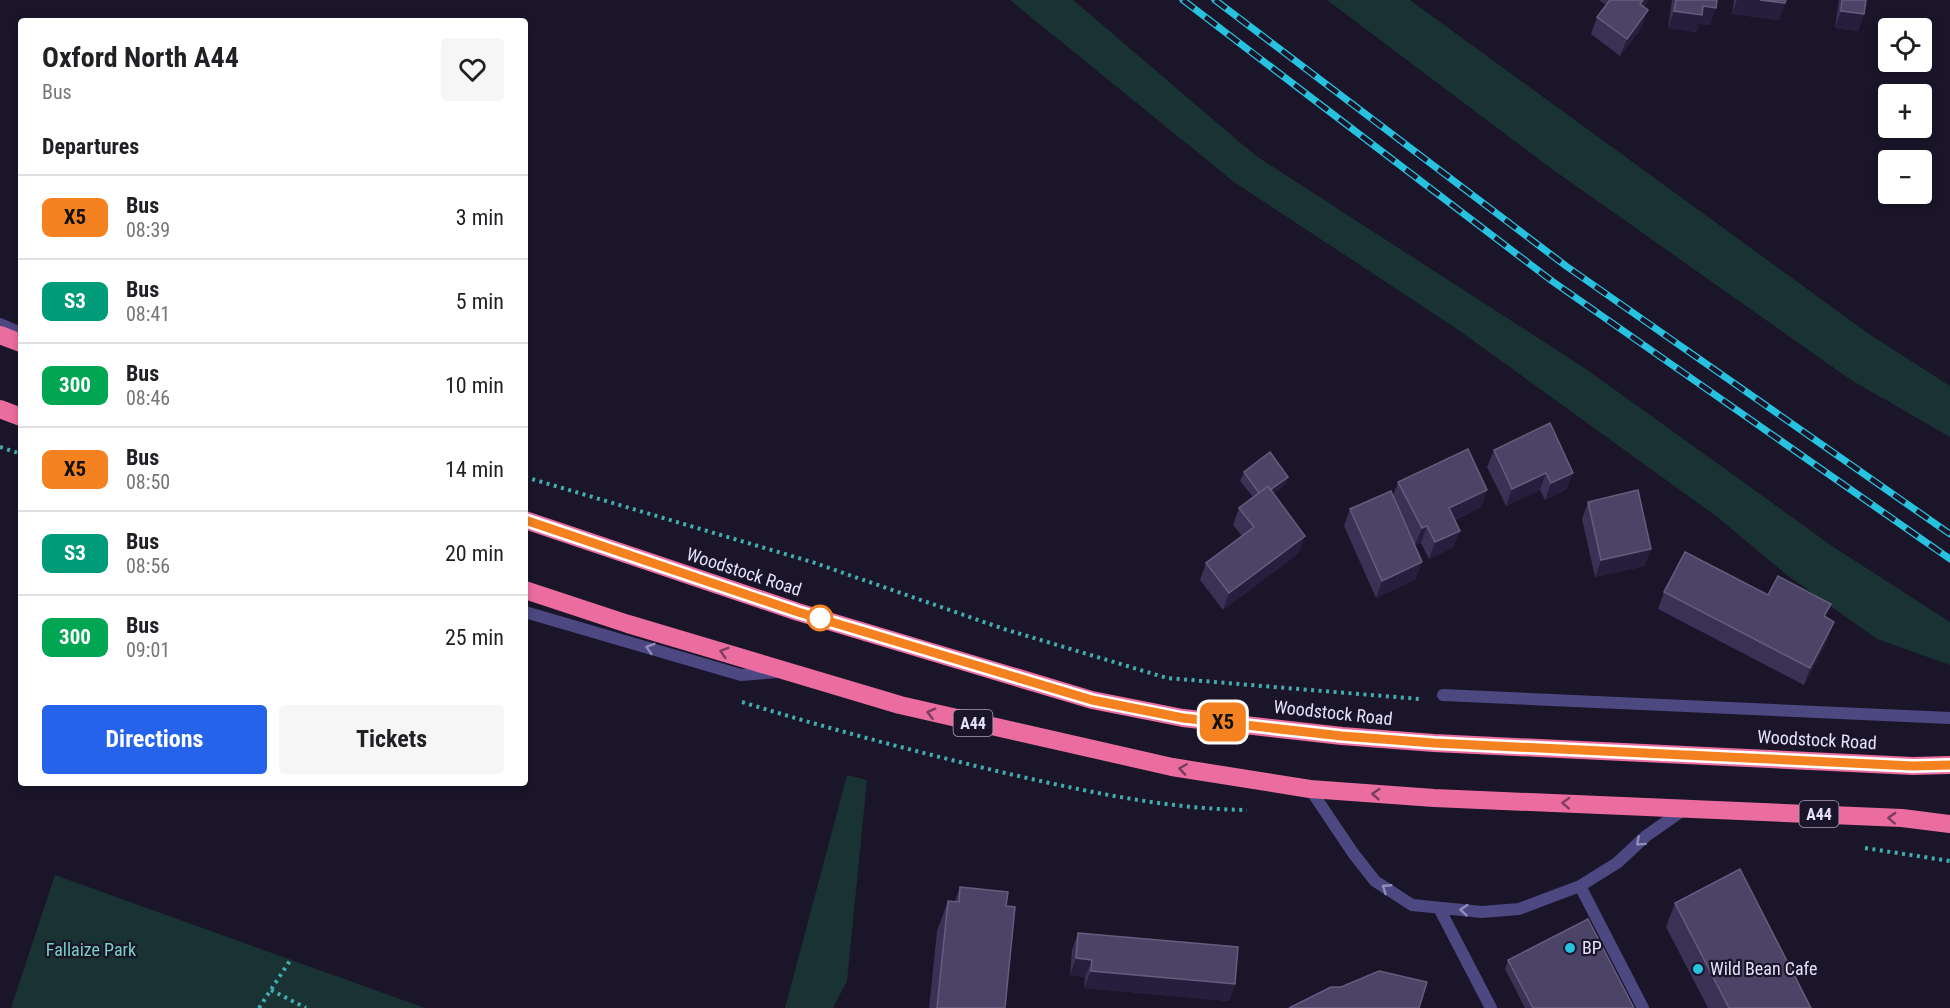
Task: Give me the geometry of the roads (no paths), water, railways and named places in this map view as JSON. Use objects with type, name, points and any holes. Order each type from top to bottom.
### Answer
[{"type":"highway","points":[[0,335],[18,342]]},
{"type":"highway","points":[[0,409],[18,416]]},
{"type":"highway","name":"Woodstock Road","points":[[528,521],[798,612],[1092,700],[1183,718],[1342,736],[1434,743],[1913,766],[1950,765]]},
{"type":"highway","name":"A44","points":[[528,591],[900,705],[1035,738],[1172,767],[1310,789],[1434,798],[1687,807],[1902,818],[1950,824]]},
{"type":"lane","points":[[0,324],[18,332]]},
{"type":"lane","points":[[528,613],[741,675],[789,672]]},
{"type":"lane","points":[[1443,695],[1950,718]]},
{"type":"lane","points":[[1310,789],[1353,853],[1375,881],[1412,905],[1482,912],[1519,909],[1580,886],[1617,863],[1646,836],[1687,807]]},
{"type":"lane","points":[[1580,886],[1643,1008]]},
{"type":"lane","points":[[1439,908],[1491,1008]]},
{"type":"railway","points":[[1183,0],[1552,281],[1950,559]]},
{"type":"railway","points":[[1215,0],[1566,266],[1950,534]]},
{"type":"place","name":"BP","points":[[1570,948]]},
{"type":"place","name":"Wild Bean Cafe","points":[[1698,969]]},
{"type":"park label","name":"Fallaize Park","points":[[91,950]]}]
